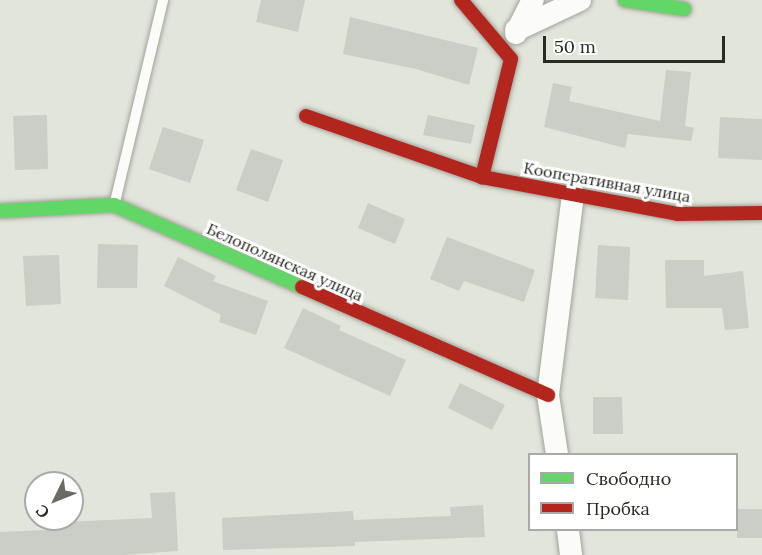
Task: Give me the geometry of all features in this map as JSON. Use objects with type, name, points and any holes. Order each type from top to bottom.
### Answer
[{"type":"street","points":[[461,0],[511,58]]},
{"type":"street","points":[[482,177],[516,30],[533,0]]},
{"type":"street","points":[[516,30],[580,0]]},
{"type":"street","points":[[625,0],[684,9]]},
{"type":"street","name":"Кооперативная улица","points":[[306,116],[482,177],[678,214],[762,213]]},
{"type":"street","points":[[557,453],[548,395],[573,194]]},
{"type":"street","name":"Белополянская улица","points":[[0,211],[114,205],[548,395]]},
{"type":"street","points":[[568,531],[571,555]]},
{"type":"lane","points":[[114,205],[163,0]]},
{"type":"building","points":[[261,0],[305,0],[298,32],[256,22]]},
{"type":"building","points":[[350,17],[478,48],[469,85],[416,69],[343,54]]},
{"type":"building","points":[[666,70],[691,72],[685,126],[694,128],[691,141],[628,134],[625,148],[544,127],[553,83],[572,87],[569,101],[660,121]]},
{"type":"building","points":[[47,115],[48,169],[15,170],[13,116]]},
{"type":"building","points":[[428,115],[475,125],[471,144],[423,135]]},
{"type":"building","points":[[720,117],[762,119],[762,160],[718,158]]},
{"type":"building","points":[[163,127],[204,140],[190,183],[149,169]]},
{"type":"building","points":[[251,149],[283,160],[268,202],[236,190]]},
{"type":"building","points":[[368,203],[405,219],[395,244],[358,228]]},
{"type":"building","points":[[447,237],[535,270],[524,302],[464,281],[459,291],[430,279]]},
{"type":"building","points":[[98,244],[138,245],[137,288],[97,288]]},
{"type":"building","points":[[598,245],[630,247],[628,300],[595,298]]},
{"type":"building","points":[[59,255],[61,304],[26,306],[23,256]]},
{"type":"building","points":[[178,257],[216,276],[213,281],[268,301],[256,335],[219,322],[221,315],[164,286]]},
{"type":"building","points":[[665,260],[704,260],[704,276],[743,271],[749,328],[725,330],[722,308],[666,308]]},
{"type":"building","points":[[303,308],[341,326],[339,330],[406,360],[390,396],[284,348]]},
{"type":"building","points":[[460,383],[505,405],[492,430],[448,408]]},
{"type":"building","points":[[593,397],[622,397],[623,434],[593,434]]},
{"type":"building","points":[[175,492],[178,551],[122,555],[0,555],[0,532],[84,531],[84,521],[152,518],[150,493]]},
{"type":"building","points":[[483,505],[485,537],[355,542],[355,546],[223,550],[222,518],[353,511],[354,520],[451,516],[450,507]]},
{"type":"building","points":[[738,509],[762,509],[762,538],[737,538]]},
{"type":"traffic: fast","points":[[625,0],[684,9]]},
{"type":"traffic: fast","points":[[0,211],[114,205],[302,287]]},
{"type":"traffic: jam","points":[[461,0],[511,59],[482,177]]},
{"type":"traffic: jam","points":[[306,116],[482,177],[678,214],[762,213]]},
{"type":"traffic: jam","points":[[302,287],[548,395]]}]
